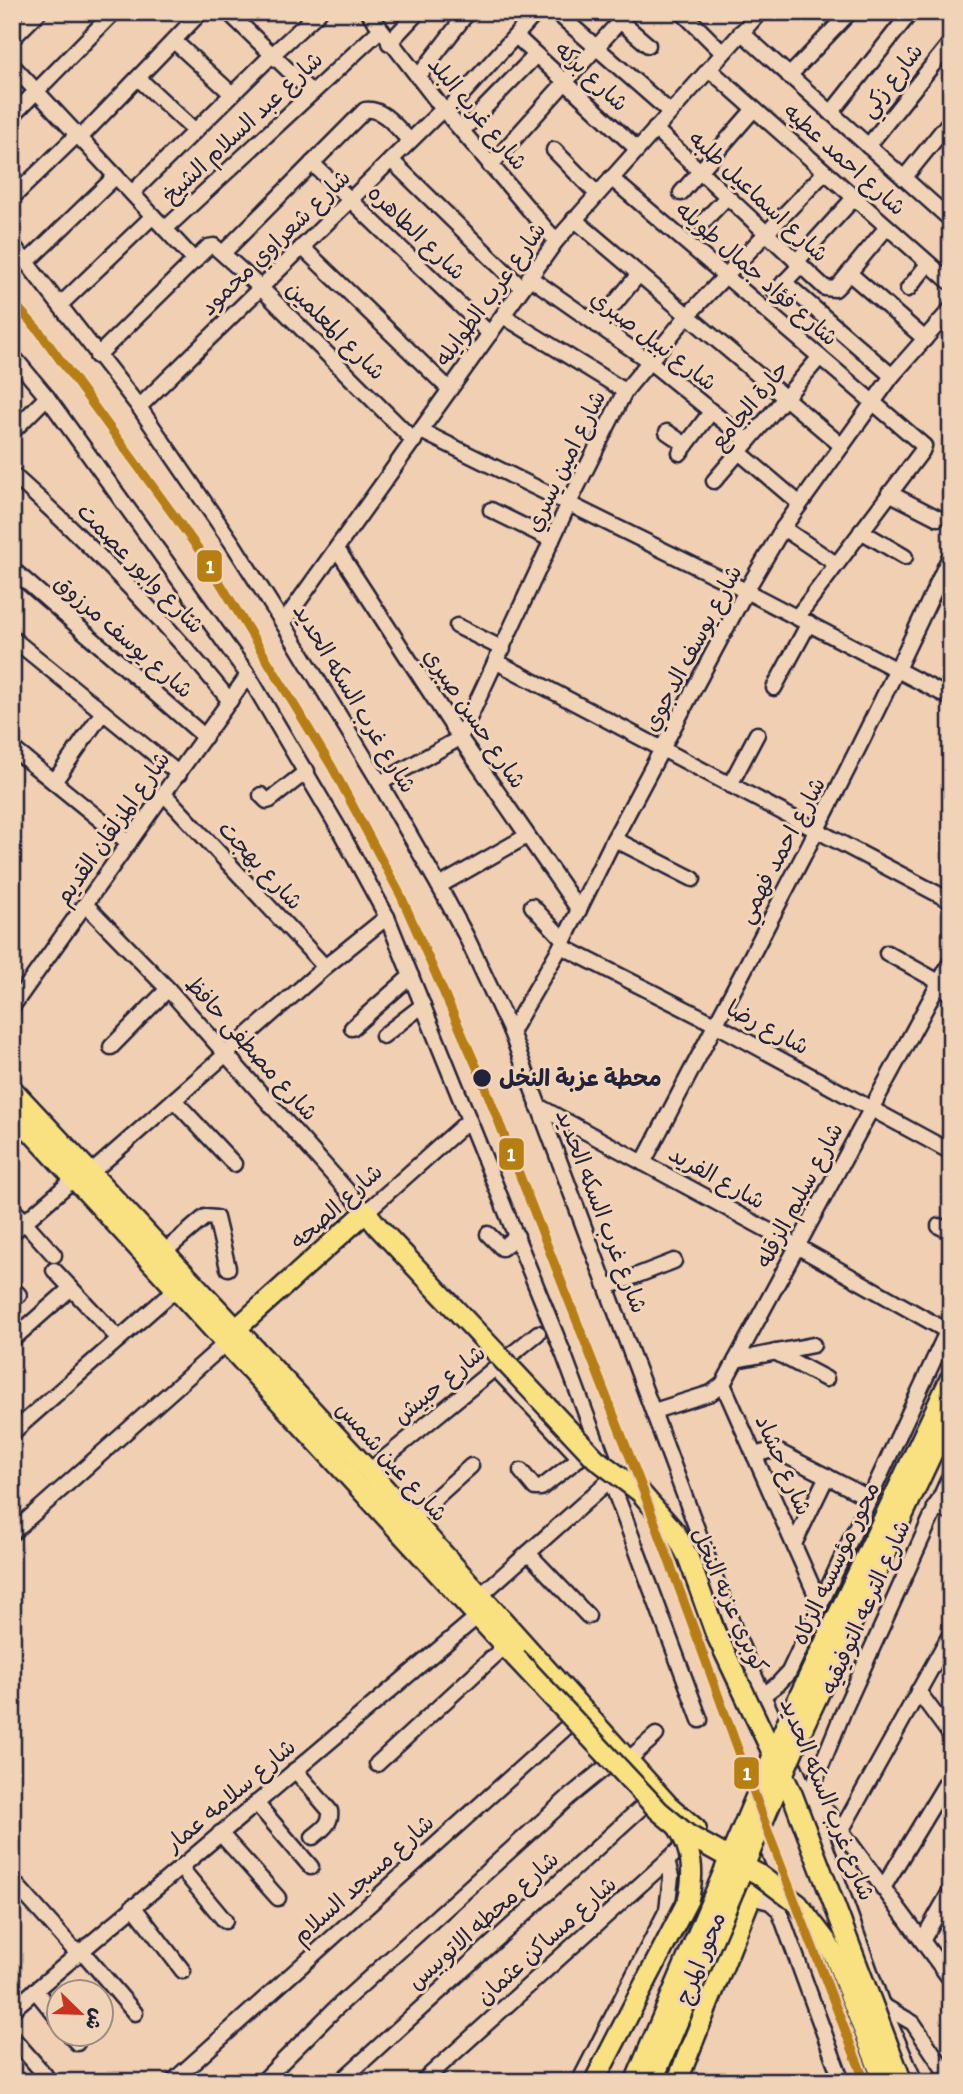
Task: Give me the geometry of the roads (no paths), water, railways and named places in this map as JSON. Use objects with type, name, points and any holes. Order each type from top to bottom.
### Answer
[{"type":"main road","name":"شارع عين شمس","points":[[12,1088],[177,1288],[231,1336],[369,1471],[584,1711],[620,1761],[657,1792],[684,1820],[744,1856]]},
{"type":"main road","name":"شارع عين شمس","points":[[12,1111],[164,1252],[231,1336],[510,1652]]},
{"type":"main road","name":"شارع الصحه","points":[[231,1336],[372,1220]]},
{"type":"main road","name":"كوبري عزبه النخل","points":[[372,1220],[596,1459],[640,1492],[675,1532],[688,1557],[715,1632],[792,1794],[902,2082]]},
{"type":"main road","name":"محور مؤسسه الزكاه","points":[[635,2082],[789,1718],[951,1377]]},
{"type":"main road","name":"محور مؤسسه الزكاه","points":[[652,2082],[820,1688],[951,1413]]},
{"type":"main road","points":[[510,1652],[620,1761],[646,1798],[678,1826],[780,1888],[806,1913],[835,1958],[884,2082]]},
{"type":"main road","points":[[594,2082],[688,1900],[692,1861],[678,1826]]},
{"type":"main road","name":"محور المرج","points":[[677,2082],[751,1897],[757,1873],[753,1863],[744,1856]]},
{"type":"street","points":[[12,39],[39,12]]},
{"type":"street","points":[[12,116],[114,12]]},
{"type":"street","points":[[12,198],[138,78],[201,12]]},
{"type":"street","points":[[132,193],[319,12]]},
{"type":"street","name":"شارع غرب البلد","points":[[368,12],[389,43],[556,241]]},
{"type":"street","points":[[389,43],[418,12]]},
{"type":"street","points":[[418,77],[468,12]]},
{"type":"street","name":"شارع شعراوي محمود","points":[[139,407],[410,141],[445,111],[537,12]]},
{"type":"street","points":[[556,12],[670,112]]},
{"type":"street","points":[[682,12],[723,53]]},
{"type":"street","name":"شارع عرب الطوايله","points":[[283,623],[556,241],[760,12]]},
{"type":"street","points":[[789,76],[850,12]]},
{"type":"street","points":[[831,113],[911,12]]},
{"type":"street","points":[[231,13],[312,93]]},
{"type":"street","points":[[490,166],[624,17],[648,45]]},
{"type":"street","name":"شارع عبد السلام الشيخ","points":[[165,229],[380,30]]},
{"type":"street","points":[[741,32],[904,178],[949,214]]},
{"type":"street","name":"شارع بركه","points":[[516,36],[637,149]]},
{"type":"street","points":[[174,41],[232,94]]},
{"type":"street","name":"شارع زكي","points":[[868,146],[951,42]]},
{"type":"street","points":[[462,131],[536,55]]},
{"type":"street","points":[[12,65],[195,261]]},
{"type":"street","name":"شارع احمد عطيه","points":[[709,69],[951,283]]},
{"type":"street","points":[[138,78],[195,131]]},
{"type":"street","points":[[97,356],[210,246],[223,253],[365,110],[372,109],[382,113],[410,141]]},
{"type":"street","points":[[681,192],[754,109]]},
{"type":"street","points":[[904,178],[951,120]]},
{"type":"street","name":"شارع اسماعيل طلبه","points":[[655,129],[825,288],[835,289],[849,273]]},
{"type":"street","points":[[554,150],[597,194]]},
{"type":"street","name":"شارع نبيل صبري","points":[[391,160],[526,283],[597,325],[649,361],[711,412],[800,504]]},
{"type":"street","name":"شارع الطاهره","points":[[312,163],[490,334]]},
{"type":"street","name":"شارع امين يسري","points":[[460,738],[569,503],[625,391],[688,315],[825,172]]},
{"type":"street","points":[[27,262],[116,176]]},
{"type":"street","name":"شارع فؤاد جمال طويله","points":[[611,178],[924,446],[889,493]]},
{"type":"street","points":[[702,223],[727,197]]},
{"type":"street","points":[[854,198],[780,287],[892,376]]},
{"type":"street","points":[[61,304],[153,216]]},
{"type":"street","points":[[574,219],[842,446]]},
{"type":"street","points":[[887,227],[849,273],[925,339]]},
{"type":"street","name":"شارع غرب السكه الحديد","points":[[12,244],[139,407],[233,544],[380,783],[467,936],[511,1032],[737,1636],[762,1696],[809,1794],[882,2005],[915,2082]]},
{"type":"street","points":[[302,247],[450,388]]},
{"type":"street","name":"شارع المعلمين","points":[[223,253],[417,436],[569,503],[950,695]]},
{"type":"street","points":[[908,289],[928,264]]},
{"type":"street","points":[[597,325],[639,274]]},
{"type":"street","name":"شارع يوسف الدجوي","points":[[511,1032],[563,943],[614,839],[746,591],[783,528],[892,376],[951,309]]},
{"type":"street","points":[[503,316],[625,391]]},
{"type":"street","points":[[12,355],[47,397],[248,676],[307,772],[387,917],[517,1236],[700,1720]]},
{"type":"street","name":"حارة الجامع","points":[[714,481],[820,357]]},
{"type":"street","points":[[12,432],[47,397]]},
{"type":"street","points":[[667,432],[683,449],[711,412]]},
{"type":"street","name":"شارع وابور عصمت","points":[[12,474],[130,584],[230,701]]},
{"type":"street","points":[[774,688],[803,620],[836,564],[889,493],[938,518]]},
{"type":"street","points":[[491,509],[552,540]]},
{"type":"street","points":[[783,528],[836,564]]},
{"type":"street","points":[[860,531],[905,557]]},
{"type":"street","name":"شارع حسن صبري","points":[[337,549],[460,738],[579,910]]},
{"type":"street","name":"شارع احمد فهمي","points":[[643,1163],[817,831],[898,670],[951,554]]},
{"type":"street","name":"شارع يوسف مرزوق","points":[[12,569],[205,737]]},
{"type":"street","points":[[457,626],[500,656],[663,750],[951,901]]},
{"type":"street","points":[[12,638],[179,774]]},
{"type":"street","name":"شارع المزلقان القديم","points":[[12,1007],[248,676]]},
{"type":"street","points":[[54,782],[68,750],[103,712]]},
{"type":"street","points":[[730,785],[757,734]]},
{"type":"street","points":[[380,783],[460,738]]},
{"type":"street","points":[[12,748],[129,843]]},
{"type":"street","points":[[261,795],[270,800],[307,772]]},
{"type":"street","name":"شارع بهجت","points":[[164,794],[324,967]]},
{"type":"street","points":[[439,886],[527,836]]},
{"type":"street","points":[[614,839],[694,879]]},
{"type":"street","name":"شارع مصطفى حافظ","points":[[86,905],[168,989],[372,1220]]},
{"type":"street","name":"شارع رضا","points":[[531,906],[563,943],[951,1152]]},
{"type":"street","points":[[12,1233],[174,1100],[324,967],[387,917]]},
{"type":"street","points":[[887,953],[951,993]]},
{"type":"street","name":"شارع سليم الزقله","points":[[723,1384],[951,961]]},
{"type":"street","points":[[352,1028],[411,976]]},
{"type":"street","points":[[111,1047],[168,989]]},
{"type":"street","points":[[383,1037],[423,1005]]},
{"type":"street","points":[[174,1100],[234,1164]]},
{"type":"street","name":"شارع الفريد","points":[[538,1106],[949,1327]]},
{"type":"street","name":"شارع الصحه","points":[[372,1220],[468,1121]]},
{"type":"street","points":[[12,1208],[25,1222],[71,1288],[119,1339]]},
{"type":"street","points":[[164,1252],[205,1217],[210,1216],[216,1218],[228,1268]]},
{"type":"street","points":[[488,1234],[502,1248],[517,1236]]},
{"type":"street","points":[[607,1287],[674,1261]]},
{"type":"street","points":[[12,1340],[71,1288]]},
{"type":"street","points":[[12,1433],[177,1288]]},
{"type":"street","name":"شارع الترعه التوفيقيه","points":[[762,1696],[789,1672],[949,1327]]},
{"type":"street","name":"شارع حبيش","points":[[369,1471],[538,1333]]},
{"type":"street","name":"شارع الصحه","points":[[13,1531],[231,1336]]},
{"type":"street","points":[[736,1360],[813,1345]]},
{"type":"street","points":[[775,1352],[826,1380]]},
{"type":"street","points":[[495,1368],[580,1458]]},
{"type":"street","points":[[654,1411],[711,1393],[723,1384]]},
{"type":"street","name":"شارع حشاد","points":[[723,1384],[820,1604]]},
{"type":"street","points":[[521,1471],[535,1488],[541,1488],[597,1444]]},
{"type":"street","points":[[754,1455],[777,1451],[869,1498]]},
{"type":"street","points":[[412,1518],[471,1466]]},
{"type":"street","name":"شارع الترعه التوفيقيه","points":[[809,1794],[849,1698],[951,1474]]},
{"type":"street","points":[[794,1544],[827,1476]]},
{"type":"street","points":[[481,1595],[611,1479]]},
{"type":"street","points":[[935,1506],[951,1513]]},
{"type":"street","points":[[528,1553],[587,1616]]},
{"type":"street","name":"شارع سلامه عمار","points":[[12,2010],[478,1616]]},
{"type":"street","points":[[841,1831],[951,1633]]},
{"type":"street","points":[[377,1764],[510,1652]]},
{"type":"street","points":[[918,1691],[951,1736]]},
{"type":"street","name":"شارع مسجد السلام","points":[[172,2082],[584,1711]]},
{"type":"street","points":[[262,2082],[345,2000],[569,1797],[656,1735]]},
{"type":"street","points":[[295,1770],[330,1811],[327,1824],[313,1837]]},
{"type":"street","points":[[883,1888],[951,1775]]},
{"type":"street","name":"شارع محطه الاتوبيس","points":[[340,2082],[657,1792]]},
{"type":"street","points":[[809,1794],[841,1831],[951,1980]]},
{"type":"street","points":[[256,1803],[311,1867]]},
{"type":"street","name":"شارع مساكن عثمان","points":[[422,2082],[700,1832]]},
{"type":"street","points":[[220,1833],[278,1898]]},
{"type":"street","points":[[579,2082],[667,1910],[671,1877],[667,1861]]},
{"type":"street","points":[[180,1867],[225,1922]]},
{"type":"street","points":[[15,1888],[135,2013]]},
{"type":"street","points":[[922,1941],[951,1890]]},
{"type":"street","points":[[751,1897],[770,1902],[779,1910],[842,2082]]},
{"type":"street","points":[[133,1906],[183,1970]]},
{"type":"street","points":[[35,1990],[46,2004]]},
{"type":"street","points":[[882,2005],[914,2023],[951,2080]]},
{"type":"street","points":[[12,2037],[44,2075]]},
{"type":"place","name":"محطة عزبة النخل","points":[[482,1078]]}]
